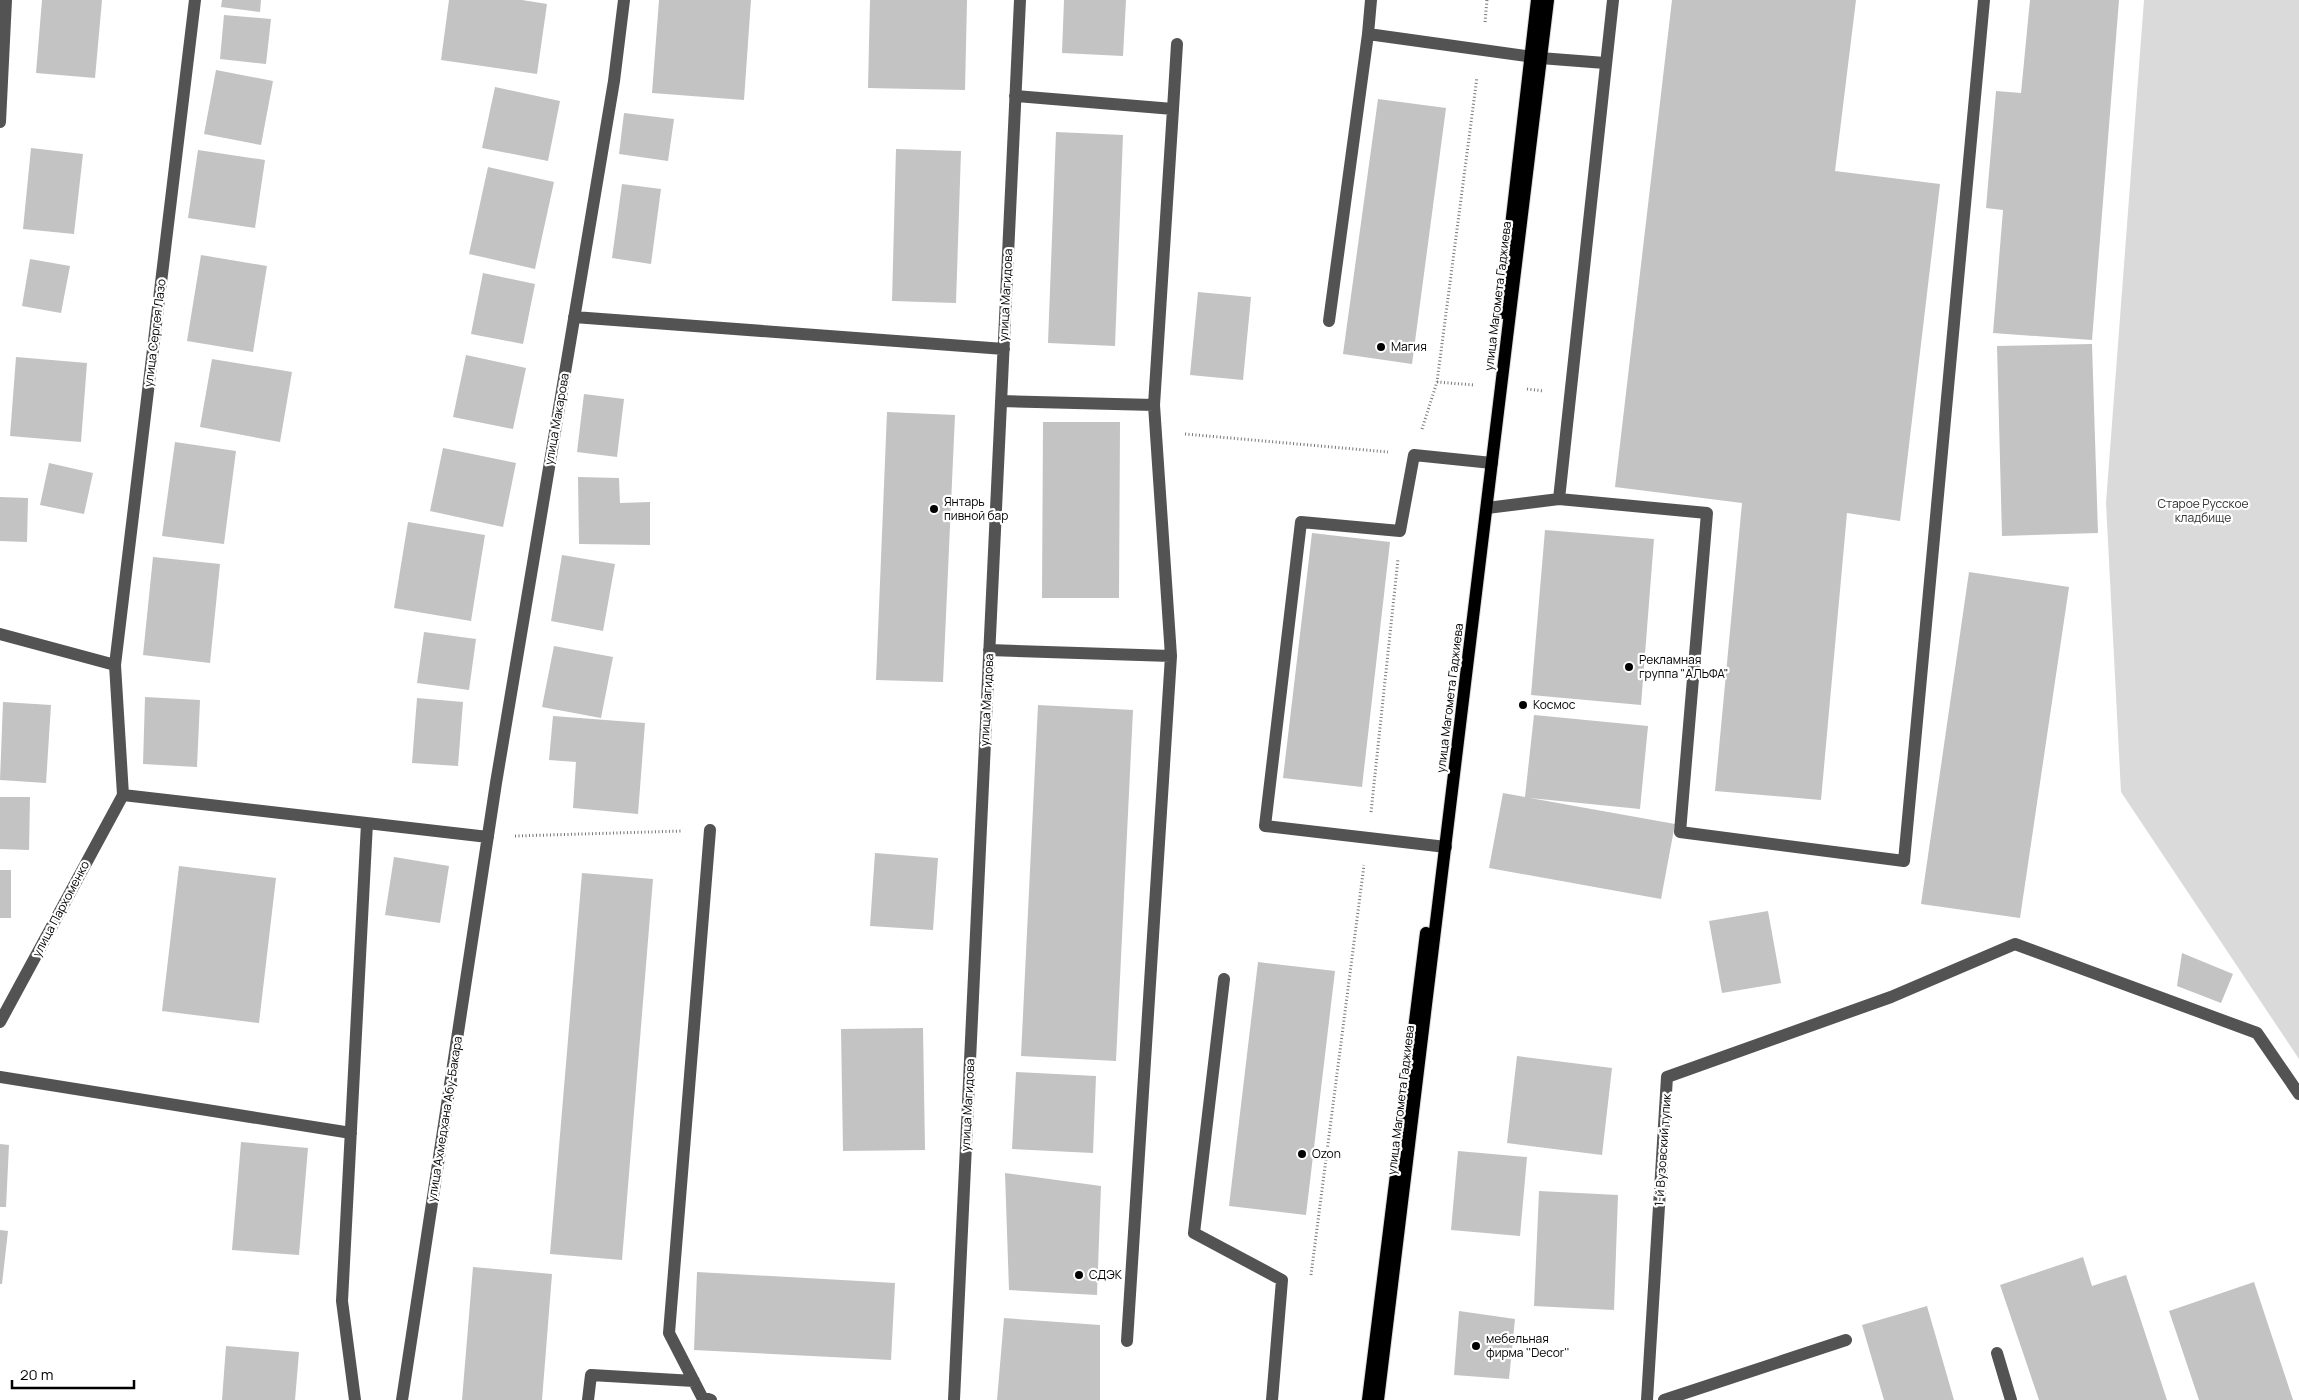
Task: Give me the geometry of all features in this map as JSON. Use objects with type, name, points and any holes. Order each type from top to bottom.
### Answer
[{"type":"main road","name":"улица Магомета Гаджиева","points":[[1378,1400],[1441,846],[1535,57],[1538,0]]},
{"type":"main road","name":"улица Магомета Гаджиева","points":[[1535,57],[1548,0]]},
{"type":"main road","name":"улица Магомета Гаджиева","points":[[1368,1400],[1487,508],[1488,462]]},
{"type":"street","points":[[0,122],[6,0]]},
{"type":"street","name":"улица Сергея Лазо","points":[[123,795],[116,665],[195,0]]},
{"type":"street","name":"улица Макарова","points":[[488,837],[614,81],[624,0]]},
{"type":"street","name":"улица Магидова","points":[[954,1400],[1020,0]]},
{"type":"street","points":[[1329,321],[1371,0]]},
{"type":"street","points":[[1559,499],[1613,0]]},
{"type":"street","points":[[1487,508],[1559,499],[1707,513],[1680,832],[1904,861],[1984,0]]},
{"type":"street","points":[[1368,34],[1535,57],[1605,63]]},
{"type":"street","points":[[1126,1341],[1171,656],[1154,405],[1177,44]]},
{"type":"street","points":[[1015,96],[1173,109]]},
{"type":"street","points":[[574,317],[1004,349]]},
{"type":"street","points":[[1001,402],[1154,405]]},
{"type":"street","points":[[1441,846],[1265,826],[1301,522],[1400,531],[1414,455],[1488,462]]},
{"type":"street","points":[[0,634],[116,665]]},
{"type":"street","points":[[989,650],[1171,656]]},
{"type":"street","points":[[123,795],[488,837]]},
{"type":"street","name":"улица Пархоменко","points":[[0,1022],[123,795]]},
{"type":"street","points":[[355,1400],[342,1301],[367,823]]},
{"type":"street","points":[[710,830],[669,1333],[702,1397],[711,1400]]},
{"type":"street","name":"улица Ахмедхана Абу-Бакара","points":[[402,1400],[488,837]]},
{"type":"street","name":"1-й Вузовский тупик","points":[[1647,1400],[1667,1077],[1891,998],[2015,944],[2257,1033],[2299,1094]]},
{"type":"street","points":[[1224,979],[1194,1233],[1282,1280],[1272,1400]]},
{"type":"street","points":[[0,1077],[351,1133]]},
{"type":"street","points":[[1664,1400],[1846,1340]]},
{"type":"street","points":[[1997,1353],[2011,1400]]},
{"type":"street","points":[[588,1400],[590,1375],[694,1381]]},
{"type":"path","points":[[1155,432],[1414,455],[1437,382],[1488,0]]},
{"type":"path","points":[[1310,1282],[1375,786],[1400,531]]},
{"type":"path","points":[[488,837],[710,830]]},
{"type":"green space","name":"Старое Русское кладбище","points":[[2144,0],[2299,0],[2299,1059],[2121,792],[2106,503]]},
{"type":"building","points":[[42,0],[102,0],[95,78],[36,73]]},
{"type":"building","points":[[222,0],[261,0],[260,12],[221,7]]},
{"type":"building","points":[[449,0],[522,0],[547,4],[537,74],[441,60]]},
{"type":"building","points":[[659,0],[751,0],[744,100],[652,93]]},
{"type":"building","points":[[870,0],[967,0],[965,90],[868,88]]},
{"type":"building","points":[[1064,0],[1126,0],[1123,56],[1062,53]]},
{"type":"building","points":[[1672,0],[1856,0],[1835,171],[1940,184],[1900,521],[1847,513],[1821,800],[1715,791],[1742,503],[1615,487]]},
{"type":"building","points":[[2030,0],[2119,0],[2092,340],[1993,333],[2003,210],[1986,208],[1996,91],[2021,93]]},
{"type":"building","points":[[224,15],[271,19],[266,64],[220,59]]},
{"type":"building","points":[[216,70],[273,81],[261,145],[204,134]]},
{"type":"building","points":[[495,87],[560,101],[548,161],[482,148]]},
{"type":"building","points":[[1378,99],[1446,108],[1412,364],[1343,354]]},
{"type":"building","points":[[624,113],[674,119],[668,161],[619,154]]},
{"type":"building","points":[[1056,132],[1123,135],[1115,346],[1048,343]]},
{"type":"building","points":[[31,148],[83,154],[74,234],[23,229]]},
{"type":"building","points":[[896,149],[961,151],[956,303],[892,301]]},
{"type":"building","points":[[198,150],[265,160],[255,228],[188,218]]},
{"type":"building","points":[[488,167],[554,182],[535,269],[469,254]]},
{"type":"building","points":[[622,184],[661,189],[651,264],[612,258]]},
{"type":"building","points":[[201,255],[267,266],[253,352],[187,341]]},
{"type":"building","points":[[30,259],[70,266],[61,313],[22,306]]},
{"type":"building","points":[[483,273],[535,284],[523,344],[471,334]]},
{"type":"building","points":[[1198,292],[1251,297],[1243,380],[1190,375]]},
{"type":"building","points":[[2092,344],[2098,533],[2002,536],[1997,346]]},
{"type":"building","points":[[466,355],[526,368],[513,429],[453,417]]},
{"type":"building","points":[[16,357],[87,363],[81,442],[10,436]]},
{"type":"building","points":[[212,359],[292,372],[280,442],[200,427]]},
{"type":"building","points":[[584,394],[624,399],[617,457],[577,452]]},
{"type":"building","points":[[887,412],[955,415],[943,682],[876,680]]},
{"type":"building","points":[[1043,422],[1120,422],[1119,598],[1042,598]]},
{"type":"building","points":[[175,442],[236,451],[224,544],[162,536]]},
{"type":"building","points":[[443,448],[516,463],[503,527],[430,511]]},
{"type":"building","points":[[49,463],[93,473],[84,514],[40,505]]},
{"type":"building","points":[[578,477],[619,478],[620,503],[650,502],[650,545],[579,544]]},
{"type":"building","points":[[0,497],[28,498],[27,542],[0,541]]},
{"type":"building","points":[[408,522],[485,535],[471,621],[394,608]]},
{"type":"building","points":[[1545,530],[1654,539],[1641,705],[1531,695]]},
{"type":"building","points":[[1312,533],[1390,542],[1362,787],[1283,778]]},
{"type":"building","points":[[562,555],[615,564],[603,631],[551,621]]},
{"type":"building","points":[[153,557],[220,564],[210,663],[143,655]]},
{"type":"building","points":[[1969,572],[2069,587],[2020,918],[1921,904]]},
{"type":"building","points":[[424,632],[476,639],[469,690],[417,683]]},
{"type":"building","points":[[554,646],[613,657],[601,718],[542,707]]},
{"type":"building","points":[[145,697],[200,700],[197,767],[143,764]]},
{"type":"building","points":[[417,698],[463,702],[458,766],[412,763]]},
{"type":"building","points":[[3,702],[51,705],[46,783],[0,780]]},
{"type":"building","points":[[1038,705],[1133,710],[1116,1061],[1021,1056]]},
{"type":"building","points":[[1534,715],[1648,726],[1640,809],[1530,798],[1675,824],[1661,899],[1489,868],[1503,793],[1525,797]]},
{"type":"building","points":[[553,716],[645,723],[638,814],[573,808],[576,762],[549,760]]},
{"type":"building","points":[[0,797],[30,797],[29,850],[0,849]]},
{"type":"building","points":[[875,853],[938,858],[933,930],[870,926]]},
{"type":"building","points":[[394,857],[449,866],[440,923],[385,915]]},
{"type":"building","points":[[179,866],[276,878],[259,1023],[162,1011]]},
{"type":"building","points":[[0,870],[11,870],[11,918],[0,918]]},
{"type":"building","points":[[582,873],[653,879],[622,1260],[550,1254]]},
{"type":"building","points":[[1768,911],[1781,983],[1722,993],[1709,921]]},
{"type":"building","points":[[2182,953],[2233,974],[2221,1003],[2177,986]]},
{"type":"building","points":[[1258,962],[1335,971],[1306,1215],[1229,1206]]},
{"type":"building","points":[[923,1028],[925,1150],[843,1151],[841,1029]]},
{"type":"building","points":[[1517,1056],[1612,1068],[1602,1155],[1507,1143]]},
{"type":"building","points":[[1016,1072],[1096,1076],[1093,1153],[1012,1149]]},
{"type":"building","points":[[241,1142],[308,1148],[299,1255],[232,1250]]},
{"type":"building","points":[[0,1144],[9,1145],[6,1207],[0,1207]]},
{"type":"building","points":[[1458,1151],[1527,1157],[1520,1236],[1451,1230]]},
{"type":"building","points":[[1005,1173],[1101,1186],[1097,1295],[1009,1290]]},
{"type":"building","points":[[1539,1191],[1618,1195],[1614,1310],[1534,1306]]},
{"type":"building","points":[[0,1230],[8,1231],[2,1284],[0,1284]]},
{"type":"building","points":[[2083,1257],[2092,1286],[2126,1275],[2167,1400],[2039,1400],[2000,1285]]},
{"type":"building","points":[[473,1267],[552,1274],[542,1400],[462,1400]]},
{"type":"building","points":[[697,1272],[895,1283],[891,1360],[694,1350]]},
{"type":"building","points":[[2254,1282],[2293,1400],[2199,1400],[2169,1311]]},
{"type":"building","points":[[1927,1306],[1954,1400],[1884,1400],[1862,1325]]},
{"type":"building","points":[[1459,1311],[1515,1319],[1509,1379],[1454,1375]]},
{"type":"building","points":[[1004,1318],[1100,1325],[1100,1400],[997,1400]]},
{"type":"building","points":[[226,1346],[299,1352],[295,1400],[222,1400]]},
{"type":"place","name":"Магия","points":[[1381,347]]},
{"type":"place","name":"Янтарь пивной бар","points":[[934,509]]},
{"type":"place","name":"Рекламная группа \"АЛЬФА\"","points":[[1629,667]]},
{"type":"place","name":"Космос","points":[[1523,705]]},
{"type":"place","name":"Ozon","points":[[1302,1154]]},
{"type":"place","name":"СДЭК","points":[[1079,1275]]},
{"type":"place","name":"мебельная фирма ''Decor''","points":[[1476,1346]]}]
